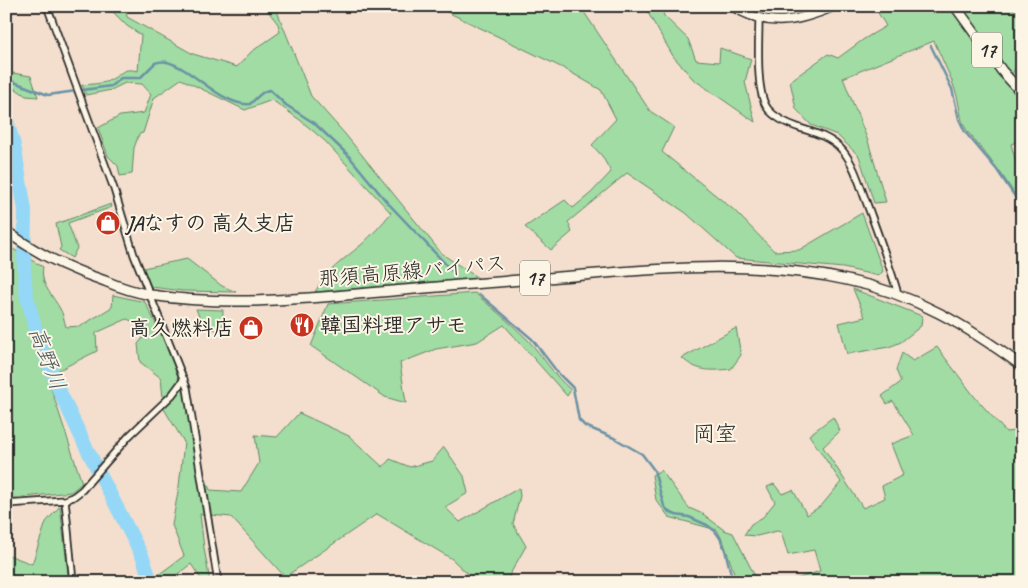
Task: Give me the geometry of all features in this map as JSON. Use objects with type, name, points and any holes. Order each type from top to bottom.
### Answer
[{"type":"main road","name":"17","points":[[955,6],[1002,71],[1022,93]]},
{"type":"main road","name":"那須高原線バイパス","points":[[6,231],[53,261],[115,285],[150,294],[209,300],[245,301],[303,298],[697,267],[755,268],[817,274],[849,280],[898,294],[924,305],[948,317],[1022,366]]},
{"type":"street","points":[[47,6],[114,189],[134,255],[184,379],[192,413],[218,582]]},
{"type":"street","points":[[732,6],[759,18],[780,21],[801,20],[835,6]]},
{"type":"street","points":[[759,18],[760,84],[766,108],[786,123],[821,135],[834,142],[844,152],[858,180],[890,266],[898,294]]},
{"type":"street","points":[[6,504],[65,500],[73,497],[82,490],[129,436],[172,395],[184,379]]},
{"type":"street","points":[[65,500],[73,582]]},
{"type":"green space","points":[[107,6],[125,6],[127,17],[193,54],[237,67],[251,52],[280,32],[278,24],[264,6],[275,6],[311,96],[345,134],[442,254],[478,278],[315,292],[330,272],[365,241],[391,213],[325,141],[272,100],[245,110],[181,79],[154,98],[143,133],[139,134],[134,148],[132,174],[120,176],[118,166],[108,156],[98,128],[120,116],[144,113],[151,94],[142,84],[125,83],[111,90],[86,95],[82,85],[107,81],[128,70],[138,71],[141,35],[127,26]]},
{"type":"green space","points":[[435,6],[580,6],[650,111],[674,127],[662,152],[734,210],[774,251],[799,250],[862,213],[883,271],[879,276],[843,268],[736,258],[686,213],[627,173],[568,222],[572,232],[551,250],[525,227],[565,200],[573,208],[611,172],[602,156],[592,145],[616,119],[601,90],[565,69]]},
{"type":"green space","points":[[644,6],[662,6],[664,16],[688,39],[696,60],[719,62],[720,48],[751,59],[745,82],[755,122],[693,79],[673,56]]},
{"type":"green space","points":[[874,6],[1008,6],[1022,13],[1022,60],[1017,64],[1011,77],[1022,96],[1022,140],[1011,144],[1022,184],[1022,205],[998,169],[967,131],[962,121],[952,81],[934,41],[843,78],[868,141],[886,202],[874,203],[859,156],[837,135],[811,125],[796,109],[790,81],[828,54],[838,58],[886,26]]},
{"type":"green space","points":[[6,72],[31,76],[38,97],[26,96],[16,89],[6,90]]},
{"type":"green space","points":[[111,204],[112,207],[68,223],[77,248],[72,258],[59,250],[61,247],[56,224]]},
{"type":"green space","points":[[13,249],[43,267],[43,278],[60,309],[66,327],[81,326],[112,307],[113,295],[145,302],[171,354],[184,390],[194,444],[210,490],[241,492],[259,463],[255,435],[277,437],[299,413],[349,436],[383,467],[390,459],[410,467],[432,461],[444,447],[464,476],[468,493],[445,507],[460,522],[519,488],[520,496],[513,524],[526,546],[509,576],[514,582],[476,582],[452,559],[377,514],[285,577],[231,517],[200,514],[210,582],[203,582],[191,564],[167,582],[159,582],[158,575],[184,556],[172,525],[184,442],[164,409],[161,378],[140,362],[138,344],[150,329],[127,319],[96,333],[97,351],[47,376],[82,483],[71,492],[6,499],[6,268]]},
{"type":"green space","points":[[187,259],[222,286],[236,292],[183,291],[151,287],[143,268]]},
{"type":"green space","points":[[853,289],[922,316],[921,326],[901,342],[889,347],[847,354],[839,323],[865,317]]},
{"type":"green space","points":[[475,293],[528,340],[559,379],[571,390],[567,396],[504,325],[477,342],[436,349],[400,363],[406,403],[385,397],[311,346],[328,304]]},
{"type":"green space","points":[[196,309],[223,310],[222,332],[203,326]]},
{"type":"green space","points":[[736,328],[741,355],[731,369],[705,370],[693,366],[682,358]]},
{"type":"green space","points":[[937,347],[974,396],[1006,432],[1022,430],[1022,582],[856,582],[839,576],[839,582],[787,582],[820,571],[814,550],[788,555],[781,532],[777,531],[757,536],[744,535],[751,524],[763,517],[775,502],[767,487],[774,484],[782,494],[793,490],[807,515],[822,505],[841,482],[809,435],[833,417],[840,431],[823,447],[863,508],[885,498],[882,486],[903,475],[891,444],[914,435],[893,401],[887,404],[882,396],[901,382],[896,370],[902,353],[913,361]]},
{"type":"green space","points":[[661,470],[689,508],[703,514],[724,530],[733,533],[758,582],[732,582],[736,579],[724,543],[717,530],[669,517],[656,500],[652,475]]},
{"type":"green space","points":[[60,506],[69,582],[6,582],[6,554],[32,564],[46,522]]},
{"type":"waterway","points":[[931,46],[952,89],[959,119],[965,132],[997,170],[1022,207]]},
{"type":"waterway","points":[[6,79],[48,95],[111,86],[121,78],[140,78],[155,63],[167,62],[187,72],[218,94],[240,103],[250,104],[262,93],[270,90],[286,105],[314,123],[348,155],[386,201],[455,274]]},
{"type":"waterway","name":"高野川","points":[[6,118],[14,145],[25,210],[24,269],[26,293],[38,339],[85,445],[143,558],[151,582]]},
{"type":"waterway","points":[[479,294],[532,339],[558,373],[573,388],[579,420],[585,426],[614,438],[642,454],[654,470],[664,506],[669,512],[689,517],[715,531],[725,550],[733,582]]},
{"type":"place","name":"JAなすの 高久支店","points":[[108,223]]},
{"type":"place","name":"韓国料理アサモ","points":[[302,325]]},
{"type":"place","name":"高久燃料店","points":[[251,328]]},
{"type":"district","name":"岡室","points":[[715,433]]}]
